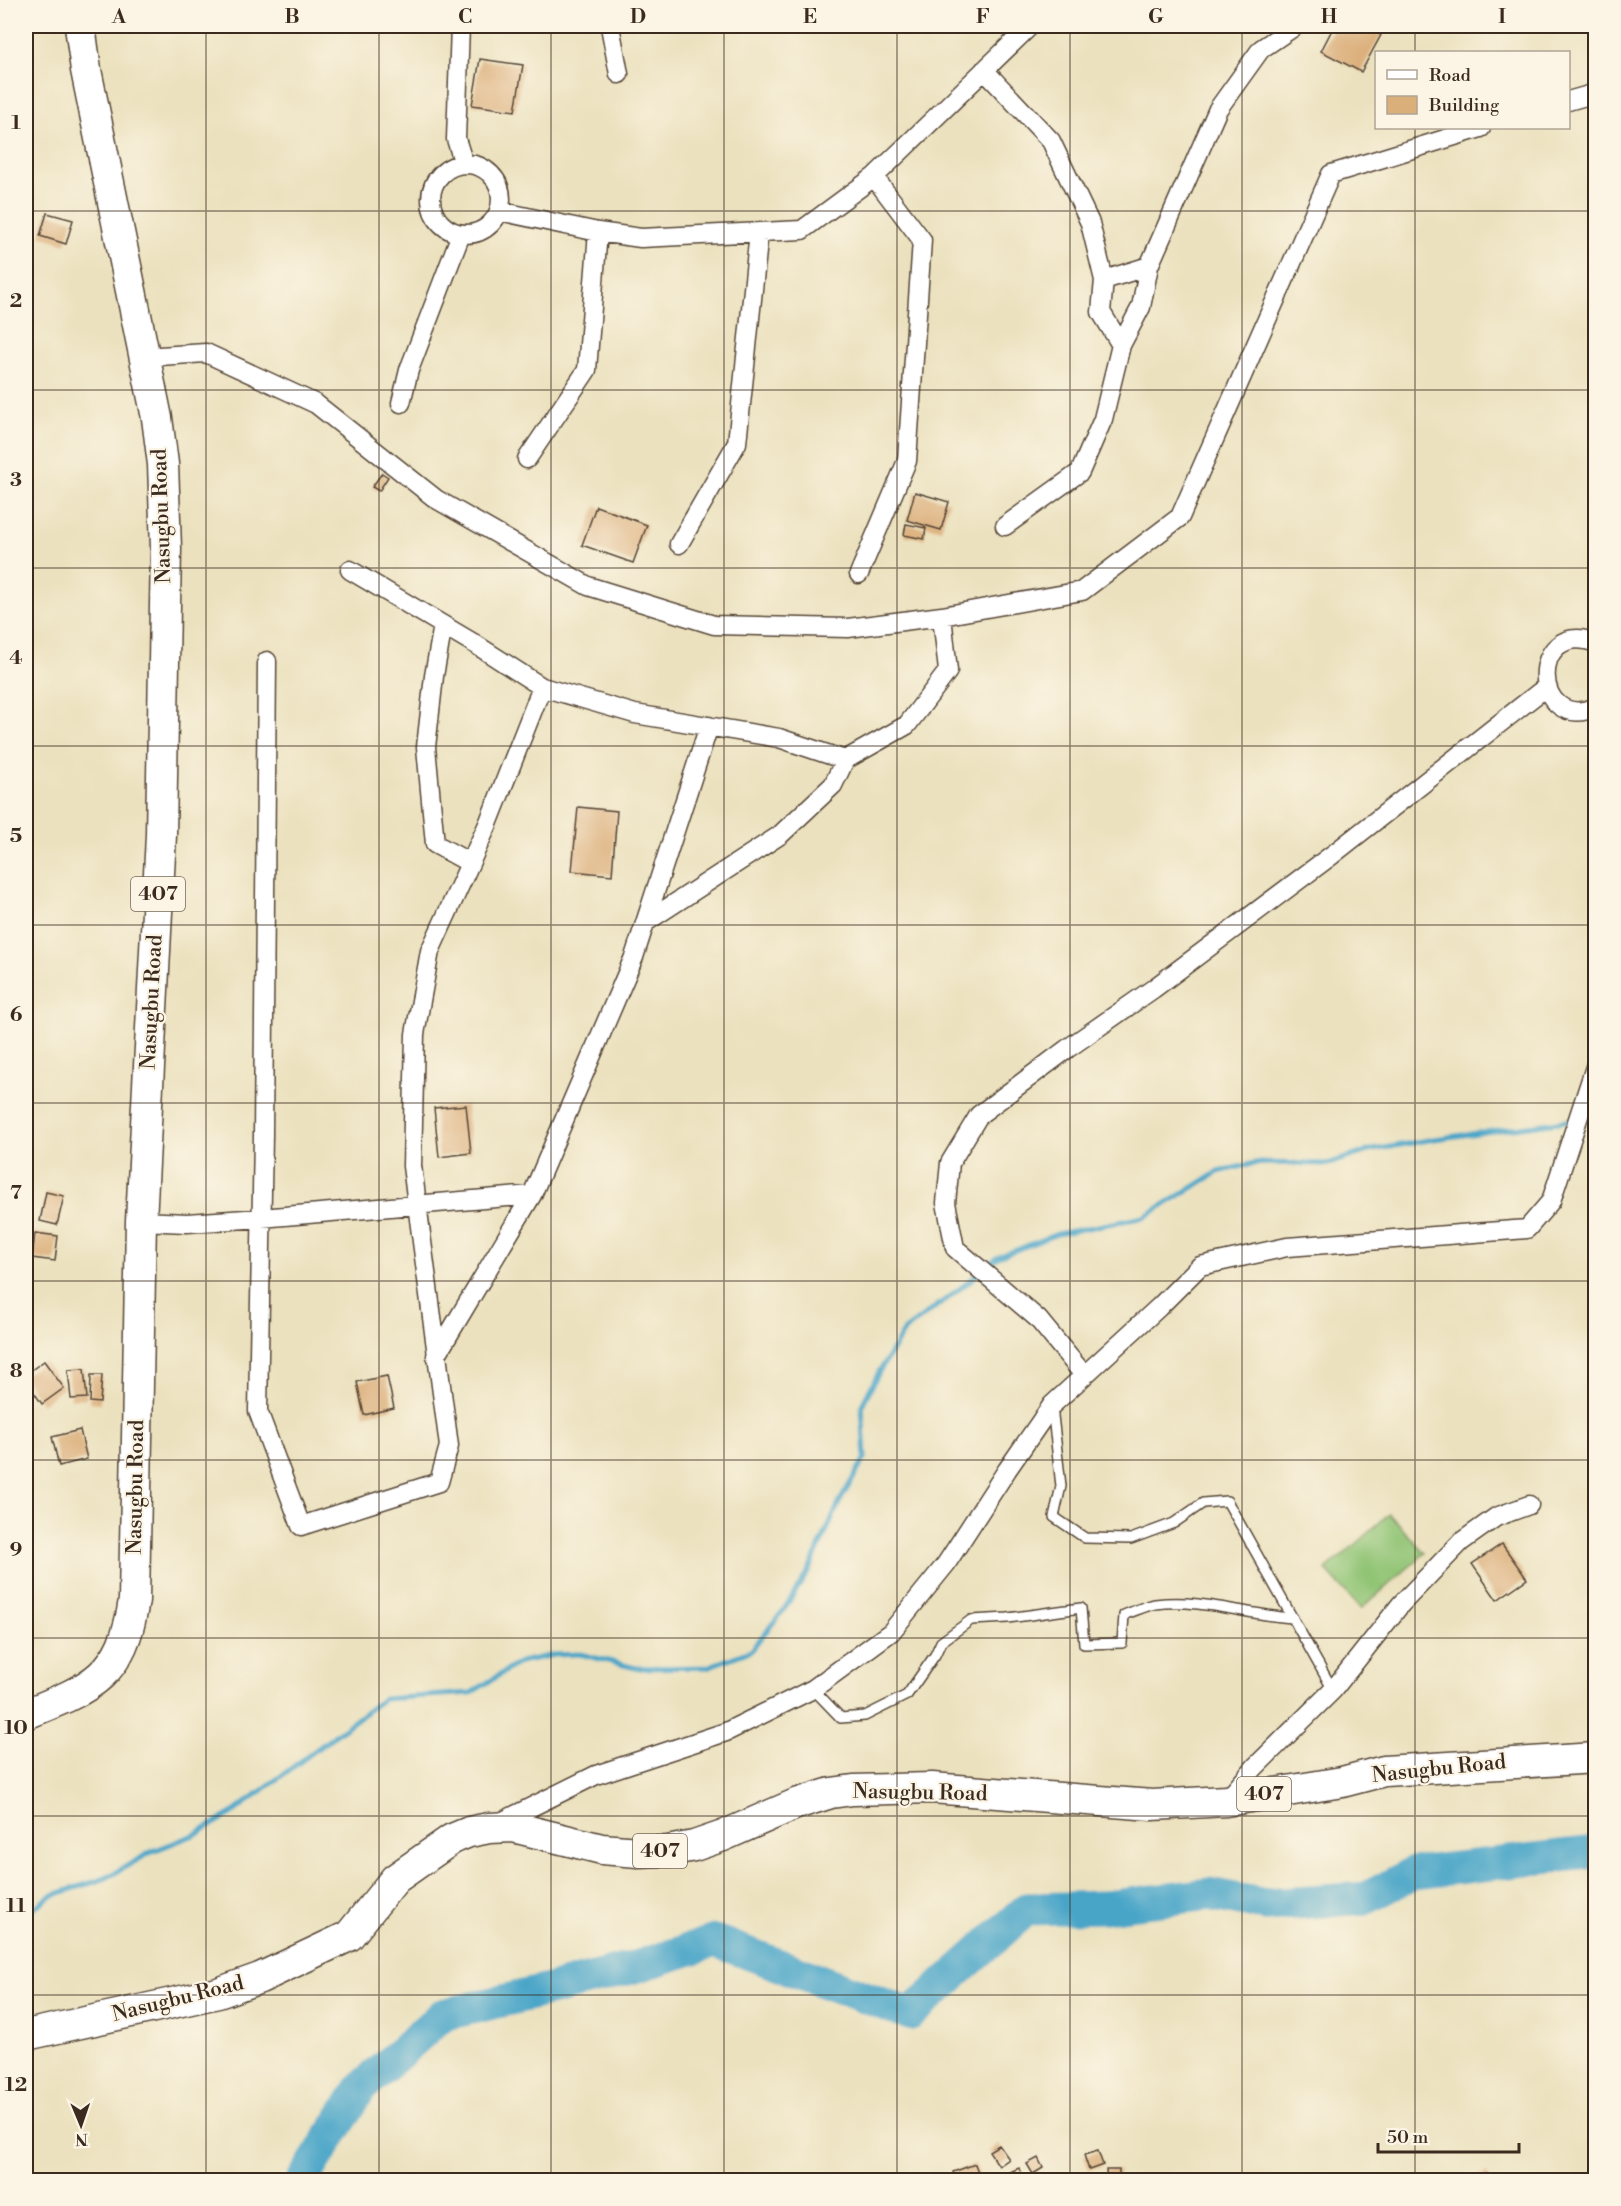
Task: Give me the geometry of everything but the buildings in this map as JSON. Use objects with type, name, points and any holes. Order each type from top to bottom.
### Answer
[{"type":"main road","name":"Nasugbu Road","points":[[26,1713],[84,1689],[99,1678],[124,1643],[131,1621],[134,1600],[141,1221],[161,835],[166,548],[163,464],[157,418],[86,70],[80,26]]},
{"type":"main road","name":"Nasugbu Road","points":[[26,2035],[218,1993],[260,1978],[349,1936],[395,1879],[452,1839],[469,1832],[489,1828],[513,1827],[602,1849],[638,1852],[668,1851],[694,1846],[796,1804],[831,1793],[853,1790],[932,1788],[1152,1805],[1226,1801],[1342,1782],[1384,1771],[1596,1758]]},
{"type":"street","points":[[460,26],[456,139],[465,164]]},
{"type":"street","points":[[610,26],[619,74]]},
{"type":"street","points":[[499,211],[598,232],[641,238],[802,230],[874,177],[1030,26]]},
{"type":"street","points":[[1005,526],[1080,472],[1103,419],[1121,345],[1141,307],[1149,266],[1218,109],[1261,49],[1296,26]]},
{"type":"street","points":[[984,70],[1051,141],[1090,223],[1104,280],[1101,312],[1121,345]]},
{"type":"street","points":[[1570,101],[1596,93]]},
{"type":"street","points":[[144,357],[206,353],[316,404],[436,499],[588,586],[714,625],[848,628],[942,616],[1082,591],[1180,517],[1331,174],[1478,129]]},
{"type":"street","points":[[465,164],[487,170],[495,178],[500,189],[502,200],[499,211],[494,222],[484,229],[461,234],[450,230],[441,224],[434,214],[431,203],[436,181],[453,167],[465,164]]},
{"type":"street","points":[[859,574],[907,461],[922,240],[874,177]]},
{"type":"street","points":[[527,459],[587,370],[598,232]]},
{"type":"street","points":[[680,544],[736,443],[759,232]]},
{"type":"street","points":[[401,403],[409,370],[461,234]]},
{"type":"street","points":[[1104,280],[1149,266]]},
{"type":"street","points":[[350,570],[542,687],[635,714],[779,738],[845,760]]},
{"type":"street","points":[[646,922],[780,836],[833,785],[845,760],[906,725],[948,671],[942,616]]},
{"type":"street","points":[[443,625],[434,676],[426,747],[435,844],[470,863]]},
{"type":"street","points":[[1595,641],[1574,639],[1556,648],[1549,656],[1544,674],[1546,687],[1562,706],[1578,711],[1596,707]]},
{"type":"street","points":[[267,661],[258,1411],[301,1526],[439,1482],[449,1446],[412,1167],[415,1034],[430,951],[488,824],[542,687]]},
{"type":"street","points":[[1084,1376],[1038,1319],[955,1248],[946,1203],[950,1163],[979,1115],[1332,855],[1546,687]]},
{"type":"street","points":[[436,1356],[532,1195],[634,957],[709,726]]},
{"type":"street","points":[[489,1828],[596,1775],[726,1732],[813,1689],[891,1632],[946,1564],[1006,1470],[1052,1405],[1159,1307],[1200,1266],[1287,1247],[1527,1229],[1551,1201],[1594,1067]]},
{"type":"street","points":[[141,1221],[187,1223],[532,1195]]},
{"type":"street","points":[[1226,1801],[1255,1767],[1333,1690],[1401,1604],[1461,1542],[1496,1517],[1529,1505]]},
{"type":"lane","points":[[1052,1405],[1061,1486],[1054,1517],[1085,1538],[1131,1539],[1174,1523],[1203,1503],[1227,1501],[1333,1690]]},
{"type":"lane","points":[[813,1689],[841,1718],[865,1716],[907,1695],[935,1655],[941,1642],[971,1620],[1008,1618],[1081,1608],[1084,1644],[1122,1643],[1124,1615],[1153,1605],[1200,1603],[1268,1616],[1293,1618]]},
{"type":"green space","points":[[1389,1514],[1425,1553],[1361,1609],[1326,1570]]},
{"type":"waterway","points":[[1582,1118],[1596,1116]]},
{"type":"waterway","points":[[26,1914],[50,1896],[106,1878],[153,1851],[194,1835],[231,1814],[383,1699],[471,1693],[520,1662],[554,1655],[580,1654],[636,1668],[707,1667],[750,1651],[783,1611],[808,1572],[840,1501],[865,1458],[862,1405],[905,1330],[998,1257],[1057,1234],[1144,1217],[1218,1172],[1255,1163],[1328,1164],[1368,1151],[1434,1139],[1573,1120]]},
{"type":"waterway","points":[[303,2180],[361,2088],[442,2015],[642,1965],[715,1941],[910,2014],[1027,1909],[1104,1907],[1209,1894],[1266,1905],[1367,1898],[1413,1873],[1596,1852]]}]
